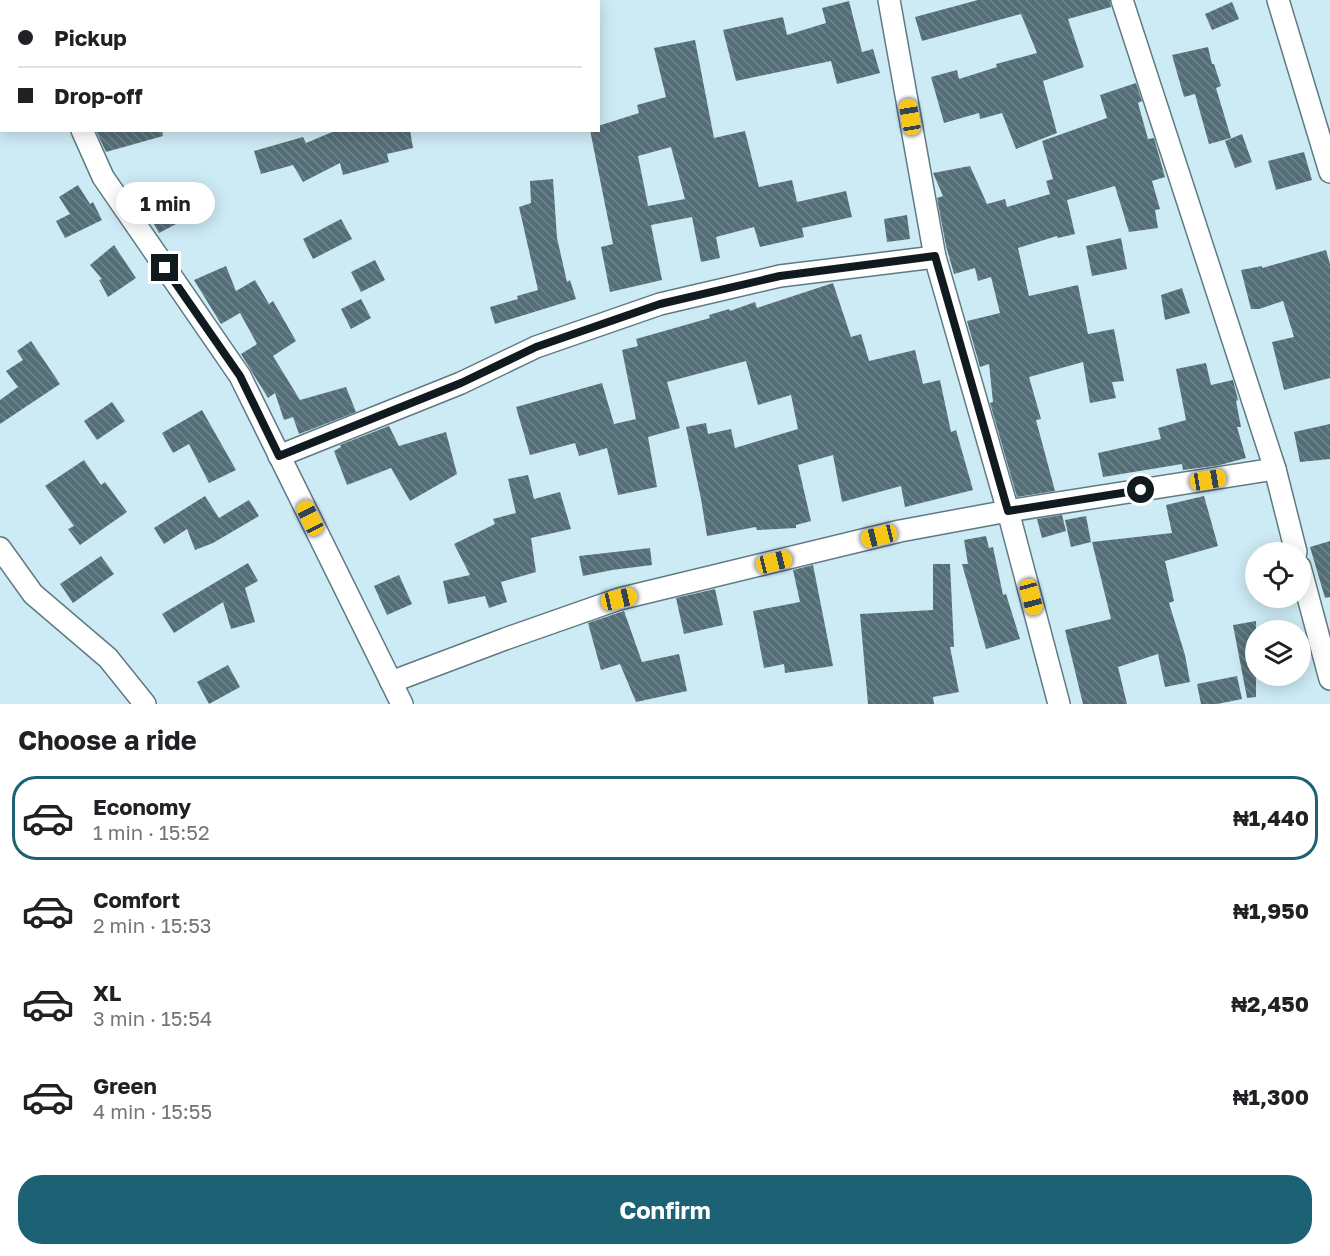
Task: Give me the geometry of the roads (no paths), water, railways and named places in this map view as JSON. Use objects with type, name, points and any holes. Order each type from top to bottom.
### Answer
[{"type":"street","points":[[889,0],[935,256],[1008,511],[1059,704]]},
{"type":"street","points":[[1122,0],[1275,469],[1293,542]]},
{"type":"street","points":[[1278,0],[1330,172]]},
{"type":"street","points":[[83,132],[103,177],[240,376],[402,704]]},
{"type":"street","points":[[279,456],[461,383],[536,347],[660,304],[780,276],[935,256]]},
{"type":"street","points":[[391,682],[619,599],[900,531],[1008,511],[1275,469]]},
{"type":"street","points":[[0,550],[33,594],[108,658],[146,704]]},
{"type":"street","points":[[1311,608],[1330,679]]}]
